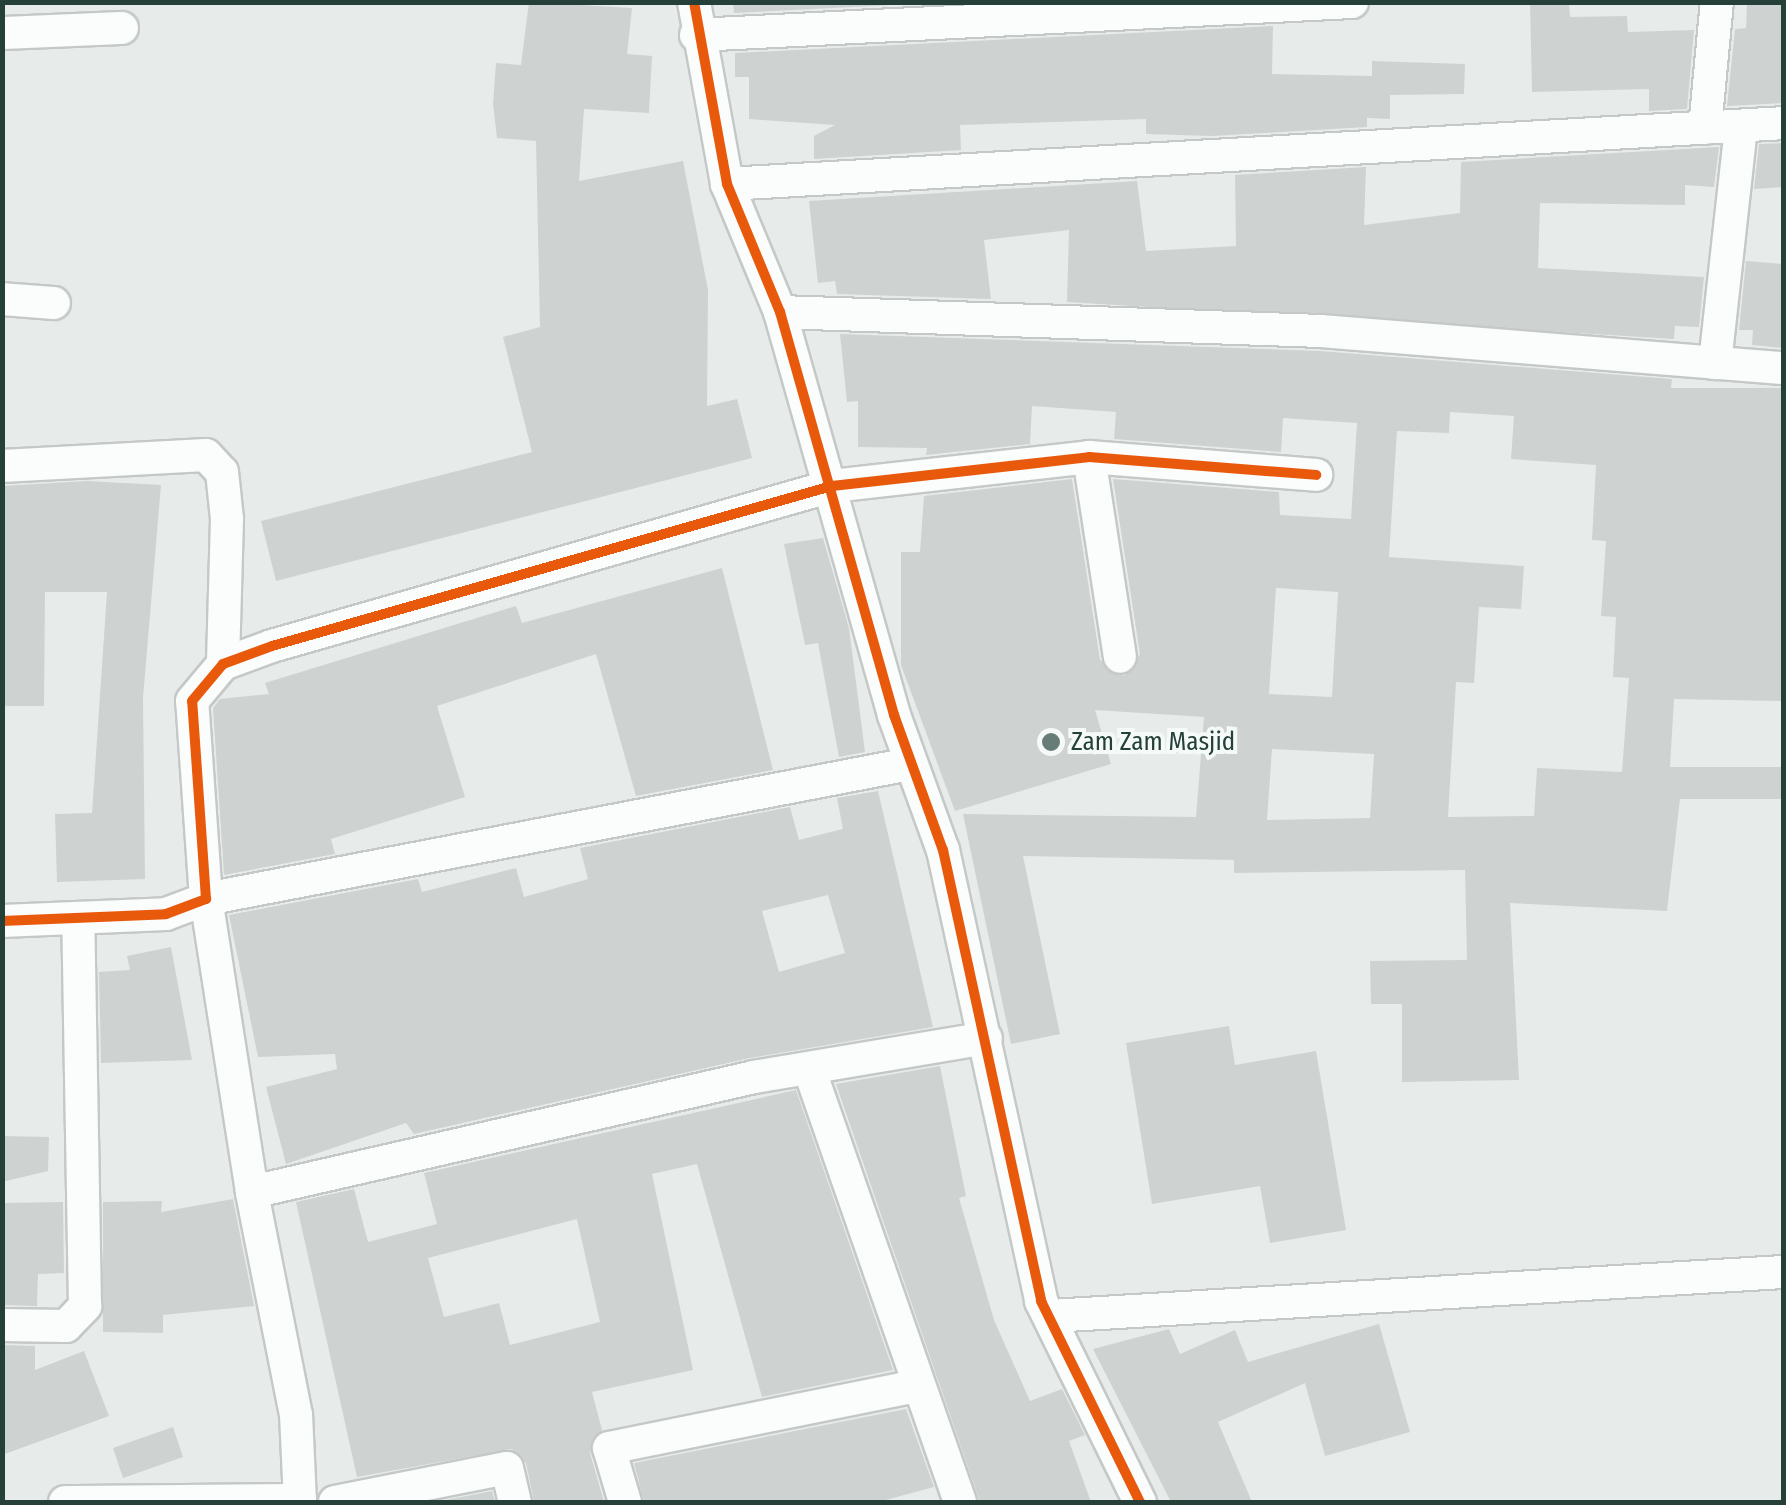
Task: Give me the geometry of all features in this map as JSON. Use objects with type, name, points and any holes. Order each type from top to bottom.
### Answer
[{"type":"street","points":[[1140,1502],[1051,1316],[942,850],[910,764],[780,312],[727,184],[695,19],[1352,2]]},
{"type":"street","points":[[1705,128],[1717,2]]},
{"type":"street","points":[[2,33],[122,28]]},
{"type":"street","points":[[727,184],[1784,122]]},
{"type":"street","points":[[1715,364],[1741,126]]},
{"type":"street","points":[[2,300],[54,303]]},
{"type":"street","points":[[780,312],[1321,330],[1784,368]]},
{"type":"street","points":[[2,466],[206,455],[222,472],[227,520],[223,664]]},
{"type":"street","points":[[1089,457],[1120,658]]},
{"type":"street","points":[[66,1502],[300,1501],[296,1415],[252,1192],[206,899],[192,702],[223,664],[832,486],[1089,457],[1316,475]]},
{"type":"street","points":[[2,921],[78,923],[166,914],[206,899],[910,764]]},
{"type":"street","points":[[2,1325],[66,1326],[85,1306],[78,923]]},
{"type":"street","points":[[252,1192],[810,1071],[986,1038]]},
{"type":"street","points":[[810,1071],[916,1386],[960,1502]]},
{"type":"street","points":[[1051,1316],[1784,1272]]},
{"type":"street","points":[[625,1502],[609,1448],[916,1386]]},
{"type":"street","points":[[335,1502],[507,1468],[515,1502]]},
{"type":"building","points":[[529,2],[632,8],[627,54],[652,56],[649,113],[584,109],[579,181],[683,161],[708,290],[707,406],[737,399],[752,458],[276,581],[261,521],[532,452],[503,337],[540,327],[536,141],[497,138],[493,104],[496,63],[521,65]]},
{"type":"building","points":[[733,2],[913,2],[913,4],[734,13]]},
{"type":"building","points":[[1530,2],[1569,2],[1570,17],[1627,16],[1628,32],[1694,30],[1687,109],[1649,111],[1649,89],[1532,92]]},
{"type":"building","points":[[1747,2],[1784,2],[1784,103],[1727,106],[1735,29],[1746,28]]},
{"type":"building","points":[[1273,26],[1272,74],[1372,76],[1372,61],[1465,64],[1464,94],[1390,95],[1390,119],[1367,118],[1367,127],[1212,136],[1146,134],[1146,119],[960,125],[961,150],[814,159],[814,136],[835,125],[749,119],[749,77],[735,77],[735,53]]},
{"type":"building","points":[[1784,143],[1784,187],[1754,189],[1759,144]]},
{"type":"building","points":[[1719,147],[1714,187],[1685,185],[1685,205],[1540,203],[1538,268],[1704,277],[1699,327],[1675,326],[1674,339],[1067,302],[1069,230],[984,240],[991,299],[837,294],[835,281],[818,283],[809,201],[1137,181],[1146,251],[1236,246],[1235,175],[1366,167],[1364,225],[1460,213],[1461,162]]},
{"type":"building","points":[[1746,261],[1784,264],[1782,348],[1752,345],[1753,330],[1739,330]]},
{"type":"building","points":[[840,334],[1320,351],[1672,379],[1671,388],[1784,388],[1784,701],[1674,699],[1670,767],[1784,767],[1784,799],[1680,799],[1667,911],[1510,903],[1519,1080],[1402,1082],[1402,1004],[1371,1004],[1370,961],[1467,960],[1465,870],[1234,873],[1234,860],[1023,856],[1060,1034],[1011,1044],[963,814],[1196,817],[1204,717],[1095,710],[1111,764],[955,811],[901,665],[901,552],[920,552],[924,496],[1072,479],[1100,660],[1124,676],[1140,654],[1113,479],[1279,492],[1280,515],[1351,519],[1357,423],[1283,418],[1281,452],[1114,439],[1116,412],[1032,406],[1030,444],[926,455],[927,448],[858,447],[858,401],[847,402]],"holes":[[[1450,412],[1514,416],[1511,459],[1596,465],[1592,540],[1606,541],[1601,616],[1616,617],[1613,677],[1629,678],[1622,772],[1537,768],[1534,816],[1448,817],[1456,682],[1474,683],[1479,607],[1521,609],[1524,566],[1389,557],[1397,431],[1449,433]],[[1276,588],[1338,592],[1332,697],[1269,694]],[[1272,749],[1374,754],[1370,818],[1267,820]]]},
{"type":"building","points":[[86,481],[161,485],[143,698],[145,879],[57,882],[55,814],[92,813],[107,592],[45,592],[44,706],[2,706],[2,486]]},
{"type":"building","points":[[823,538],[849,628],[865,752],[839,757],[818,643],[805,645],[784,544]]},
{"type":"building","points":[[722,568],[773,770],[636,796],[596,654],[437,706],[465,797],[331,839],[335,854],[224,875],[213,708],[220,699],[269,694],[265,683],[516,606],[522,623]]},
{"type":"building","points":[[878,791],[933,1027],[750,1058],[414,1134],[406,1123],[286,1164],[266,1087],[337,1069],[335,1054],[258,1057],[229,915],[418,879],[422,892],[516,868],[524,897],[588,879],[580,848],[790,807],[799,840],[843,829],[837,798]],"holes":[[[828,895],[845,953],[779,972],[762,911]]]},
{"type":"building","points":[[171,947],[192,1060],[101,1063],[99,972],[130,970],[127,956]]},
{"type":"building","points":[[1229,1026],[1235,1065],[1316,1051],[1346,1230],[1270,1243],[1260,1186],[1152,1204],[1126,1043]]},
{"type":"building","points":[[940,1066],[966,1196],[959,1198],[994,1320],[1030,1401],[1062,1389],[1085,1435],[1069,1441],[1091,1502],[980,1502],[836,1084]]},
{"type":"building","points":[[796,1090],[893,1370],[762,1397],[697,1164],[652,1174],[693,1370],[592,1392],[602,1430],[590,1453],[604,1502],[534,1502],[526,1463],[512,1449],[357,1477],[296,1202],[354,1189],[368,1242],[437,1224],[424,1173]],"holes":[[[577,1219],[600,1322],[510,1345],[499,1303],[444,1317],[428,1258]]]},
{"type":"building","points":[[2,1136],[49,1137],[48,1171],[2,1182]]},
{"type":"building","points":[[233,1199],[254,1306],[163,1315],[163,1333],[103,1332],[103,1202],[162,1201],[161,1212]]},
{"type":"building","points":[[63,1202],[64,1273],[38,1274],[37,1306],[2,1305],[2,1203]]},
{"type":"building","points":[[1379,1324],[1410,1432],[1325,1456],[1305,1383],[1218,1422],[1252,1502],[1171,1502],[1093,1349],[1169,1329],[1180,1354],[1235,1330],[1248,1362]]},
{"type":"building","points":[[2,1345],[35,1346],[35,1370],[84,1351],[109,1416],[2,1455]]},
{"type":"building","points":[[906,1409],[934,1487],[878,1502],[644,1502],[634,1463]]},
{"type":"building","points":[[173,1427],[183,1457],[123,1478],[113,1448]]},
{"type":"building","points":[[492,1491],[495,1502],[436,1502]]},
{"type":"cycle path","points":[[694,2],[727,184],[780,312],[894,715],[943,850],[1041,1301],[1140,1502]]},
{"type":"cycle path","points":[[2,921],[166,914],[206,899],[192,701],[223,664],[272,646],[832,486],[1089,457],[1316,475]]},
{"type":"place","name":"Zam Zam Masjid","points":[[1051,742]]}]
